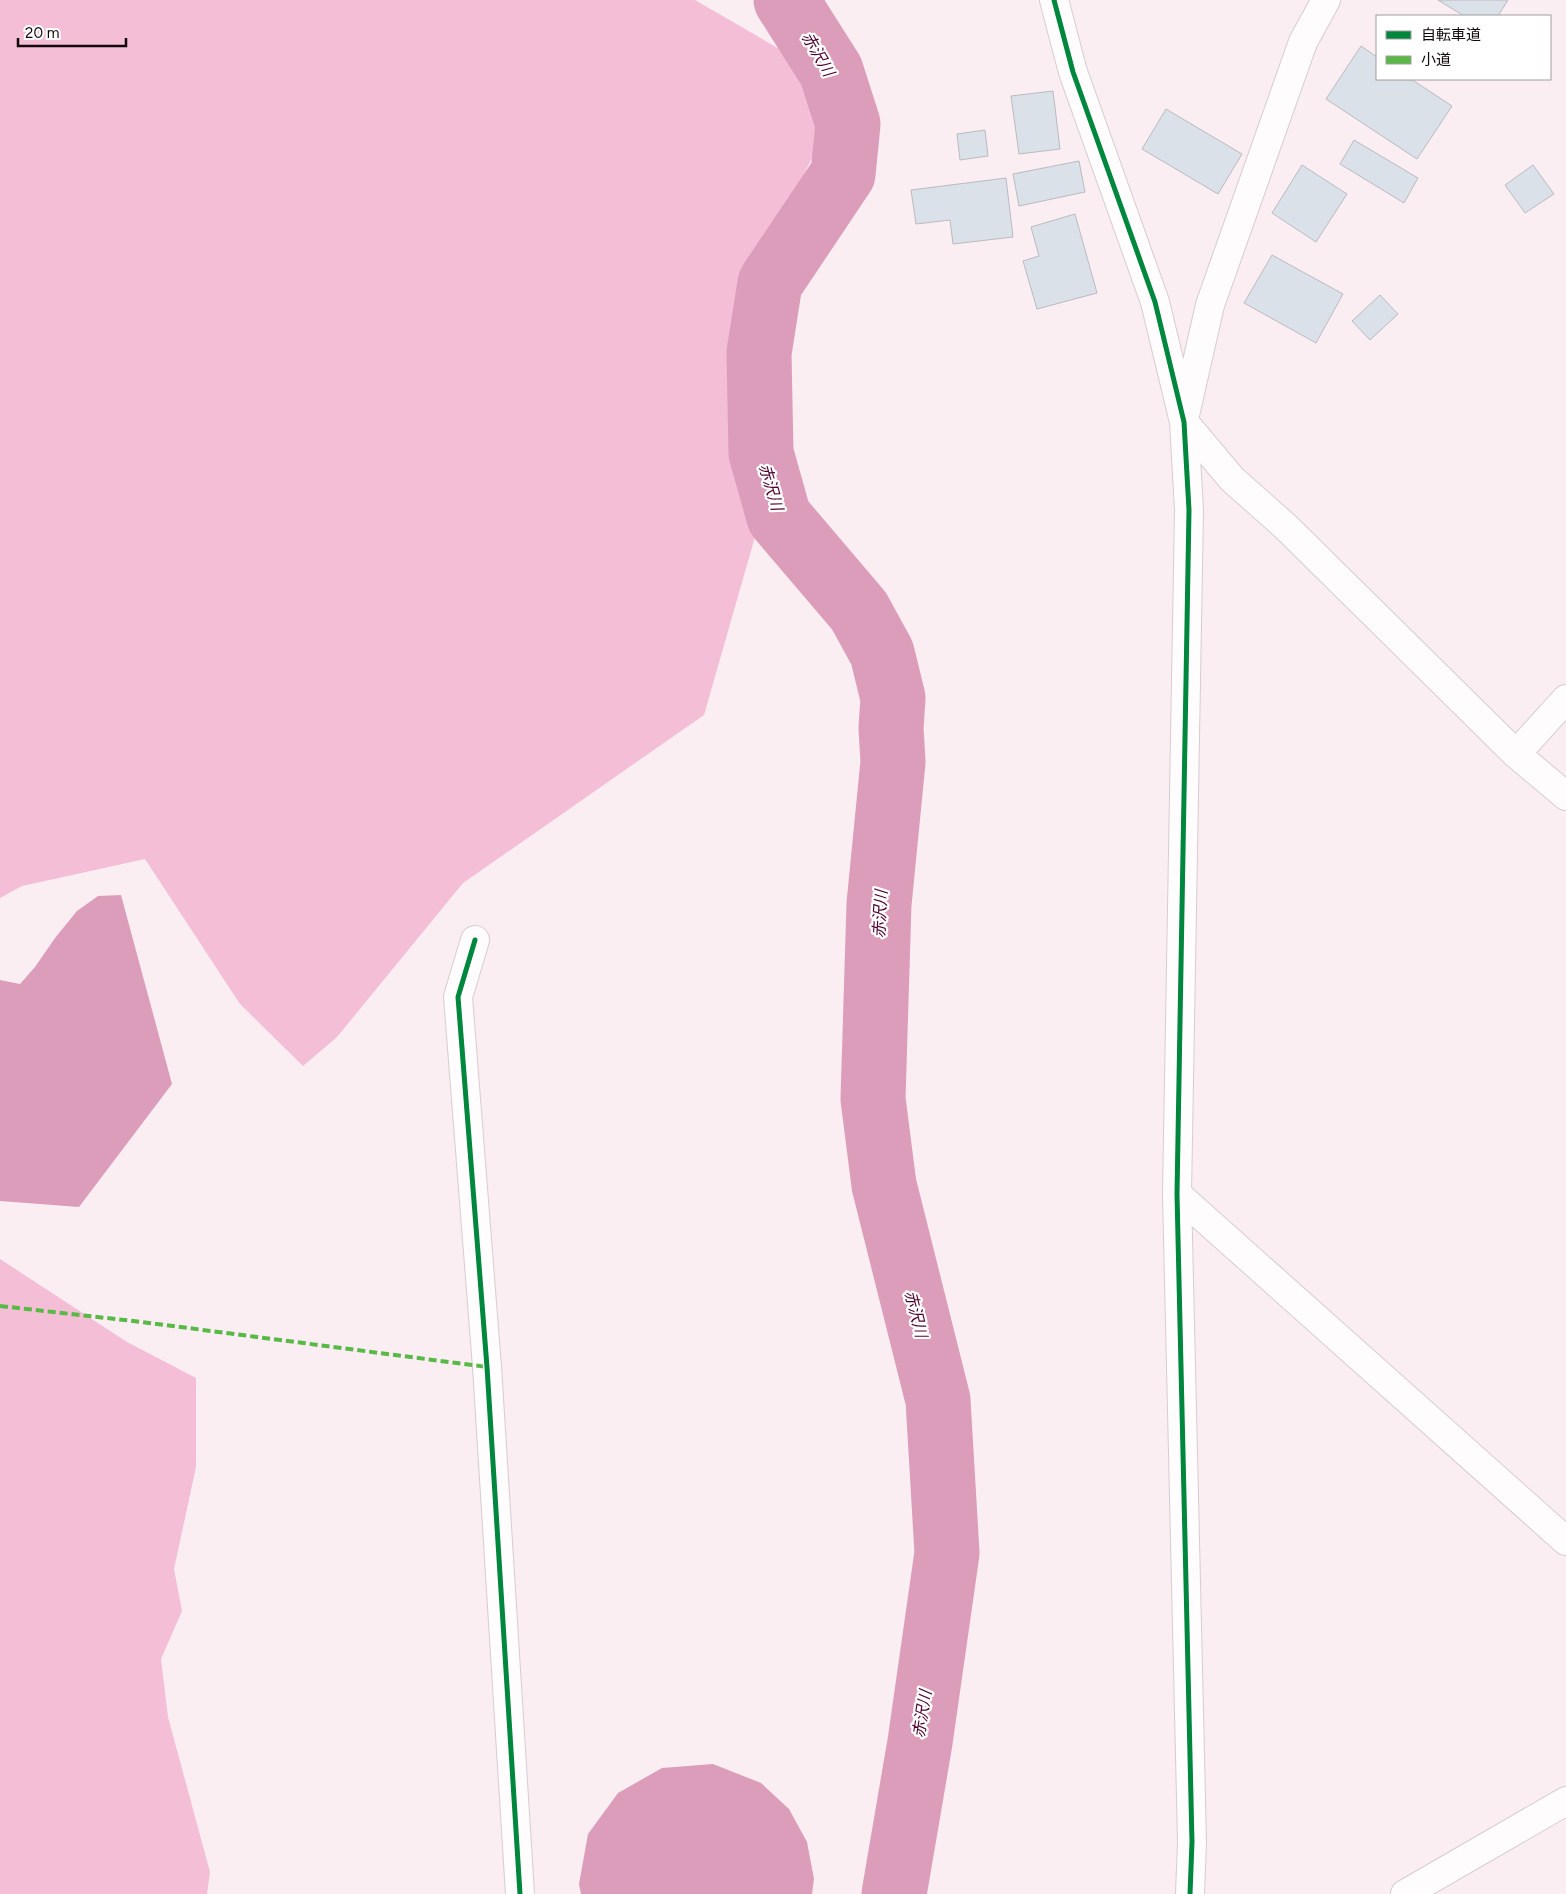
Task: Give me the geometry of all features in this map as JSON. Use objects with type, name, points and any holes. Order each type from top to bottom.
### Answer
[{"type":"street","points":[[1054,0],[1073,72],[1155,302],[1184,422],[1189,510],[1177,1194],[1192,1832],[1190,1894]]},
{"type":"street","points":[[1184,422],[1210,305],[1303,42],[1326,0]]},
{"type":"street","points":[[1184,422],[1232,479],[1286,527],[1516,754],[1566,796]]},
{"type":"street","points":[[1516,754],[1566,699]]},
{"type":"street","points":[[475,940],[458,997],[487,1368],[520,1894]]},
{"type":"street","points":[[1177,1194],[1566,1541]]},
{"type":"street","points":[[1405,1894],[1566,1802]]},
{"type":"shaded area","points":[[0,0],[695,0],[819,72],[824,135],[792,197],[763,509],[704,715],[463,883],[337,1037],[303,1066],[240,1004],[145,859],[22,886],[0,898]]},
{"type":"shaded area","points":[[121,895],[172,1084],[79,1207],[0,1201],[0,980],[20,984],[77,911],[98,896]]},
{"type":"shaded area","points":[[0,1259],[127,1342],[196,1378],[196,1467],[174,1569],[182,1611],[161,1659],[168,1717],[210,1872],[207,1894],[0,1894]]},
{"type":"shaded area","points":[[713,1764],[761,1783],[789,1809],[807,1842],[814,1879],[812,1894],[581,1894],[579,1884],[588,1834],[618,1793],[662,1768]]},
{"type":"building","points":[[1438,0],[1508,0],[1499,15],[1462,15]]},
{"type":"building","points":[[1361,46],[1376,56],[1376,80],[1413,80],[1452,106],[1417,159],[1326,99]]},
{"type":"building","points":[[1053,91],[1060,149],[1019,154],[1011,96]]},
{"type":"building","points":[[1166,109],[1242,154],[1218,194],[1142,149]]},
{"type":"building","points":[[985,130],[988,156],[960,160],[957,134]]},
{"type":"building","points":[[1354,140],[1418,178],[1404,203],[1340,164]]},
{"type":"building","points":[[1079,161],[1085,192],[1019,206],[1013,174]]},
{"type":"building","points":[[1302,165],[1347,194],[1316,242],[1272,213]]},
{"type":"building","points":[[1533,165],[1554,194],[1525,213],[1505,185]]},
{"type":"building","points":[[1006,178],[1013,237],[953,244],[950,220],[916,224],[911,190]]},
{"type":"building","points":[[1075,214],[1097,293],[1037,309],[1023,261],[1039,256],[1031,227]]},
{"type":"building","points":[[1272,255],[1343,294],[1316,343],[1244,303]]},
{"type":"building","points":[[1380,295],[1398,314],[1370,340],[1352,321]]},
{"type":"waterway","name":"赤沢川","points":[[786,0],[831,71],[848,124],[843,174],[770,283],[759,353],[761,453],[779,517],[859,611],[882,653],[893,698],[891,728],[893,762],[879,904],[873,1099],[884,1185],[938,1400],[947,1553],[920,1742],[894,1894]]},
{"type":"marked path","points":[[0,1306],[142,1322],[487,1367]]},
{"type":"cycle path","points":[[1054,0],[1073,72],[1155,302],[1184,422],[1189,510],[1177,1194],[1192,1842],[1190,1894]]},
{"type":"cycle path","points":[[475,940],[458,997],[487,1367],[520,1894]]}]
